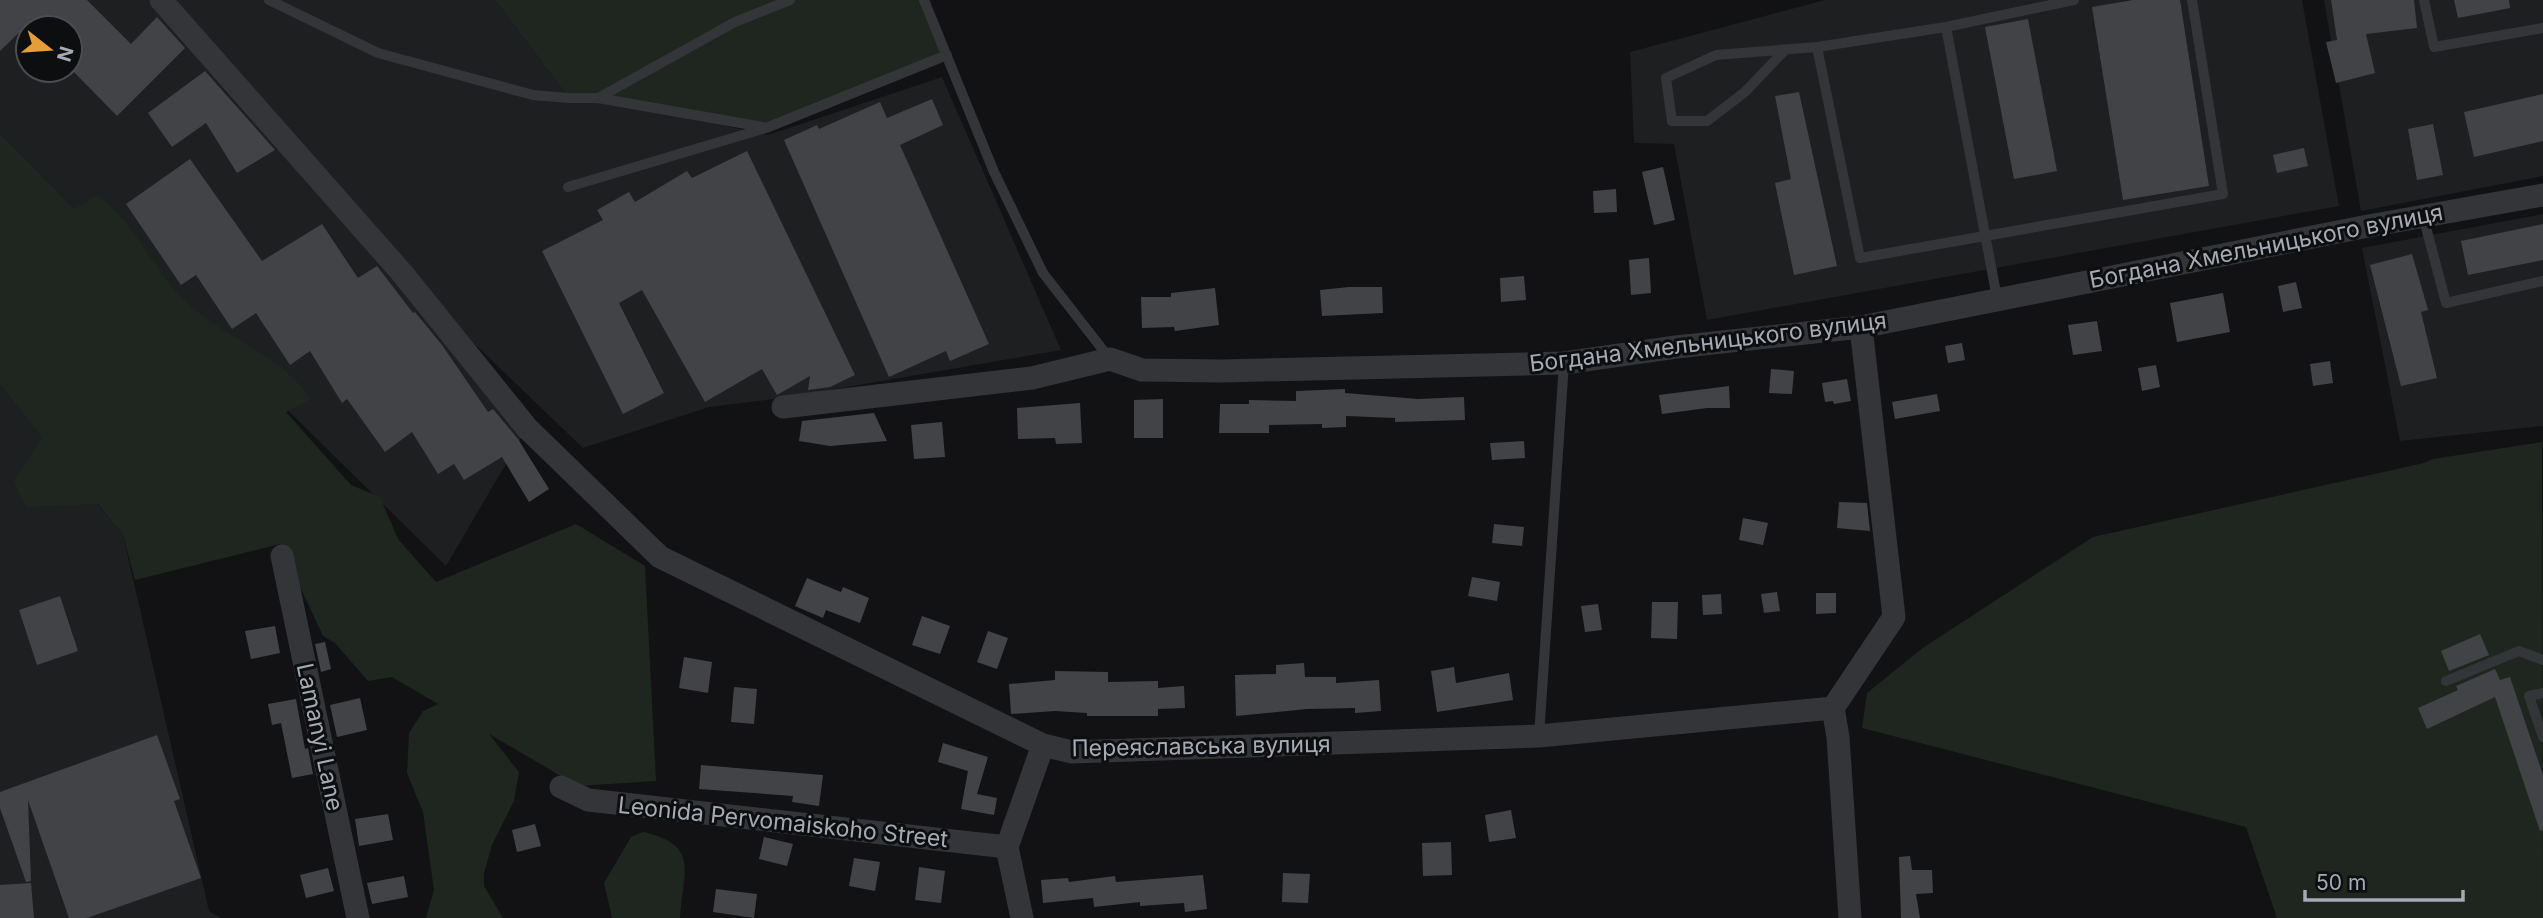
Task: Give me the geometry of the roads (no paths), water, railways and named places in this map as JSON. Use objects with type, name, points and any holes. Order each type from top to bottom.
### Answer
[{"type":"street","name":"Переяславська вулиця","points":[[161,0],[402,274],[527,428],[660,557],[1042,745],[1072,752],[1539,736],[1833,708]]},
{"type":"street","name":"Богдана Хмельницького вулиця","points":[[1110,359],[1143,370],[1222,371],[1564,363],[1675,346],[1861,327],[1997,298],[2543,195]]},
{"type":"street","points":[[1850,918],[1838,737],[1833,708],[1894,617],[1861,327]]},
{"type":"street","points":[[783,407],[1031,378],[1110,359]]},
{"type":"street","name":"Lamanyi Lane","points":[[282,556],[358,918]]},
{"type":"street","points":[[1022,918],[1007,847],[1042,745]]},
{"type":"street","name":"Leonida Pervomaiskoho Street","points":[[561,787],[588,800],[1007,847]]},
{"type":"lane","points":[[269,0],[378,53],[533,94],[598,98],[766,128]]},
{"type":"lane","points":[[598,98],[735,22],[790,0]]},
{"type":"lane","points":[[924,0],[994,172],[1042,273],[1110,359]]},
{"type":"lane","points":[[1785,50],[1745,92],[1707,121],[1672,121],[1666,78],[1716,55],[1817,47],[1946,27],[2074,0]]},
{"type":"lane","points":[[1817,47],[1860,258],[2223,194],[2192,0]]},
{"type":"lane","points":[[2424,0],[2434,47],[2543,28]]},
{"type":"lane","points":[[1946,27],[1997,298]]},
{"type":"lane","points":[[568,187],[766,128],[947,55]]},
{"type":"lane","points":[[2423,216],[2446,303],[2543,281]]},
{"type":"lane","points":[[1539,736],[1564,363]]},
{"type":"lane","points":[[2446,681],[2519,651],[2543,660]]},
{"type":"lane","points":[[2543,692],[2529,696],[2543,737]]}]
